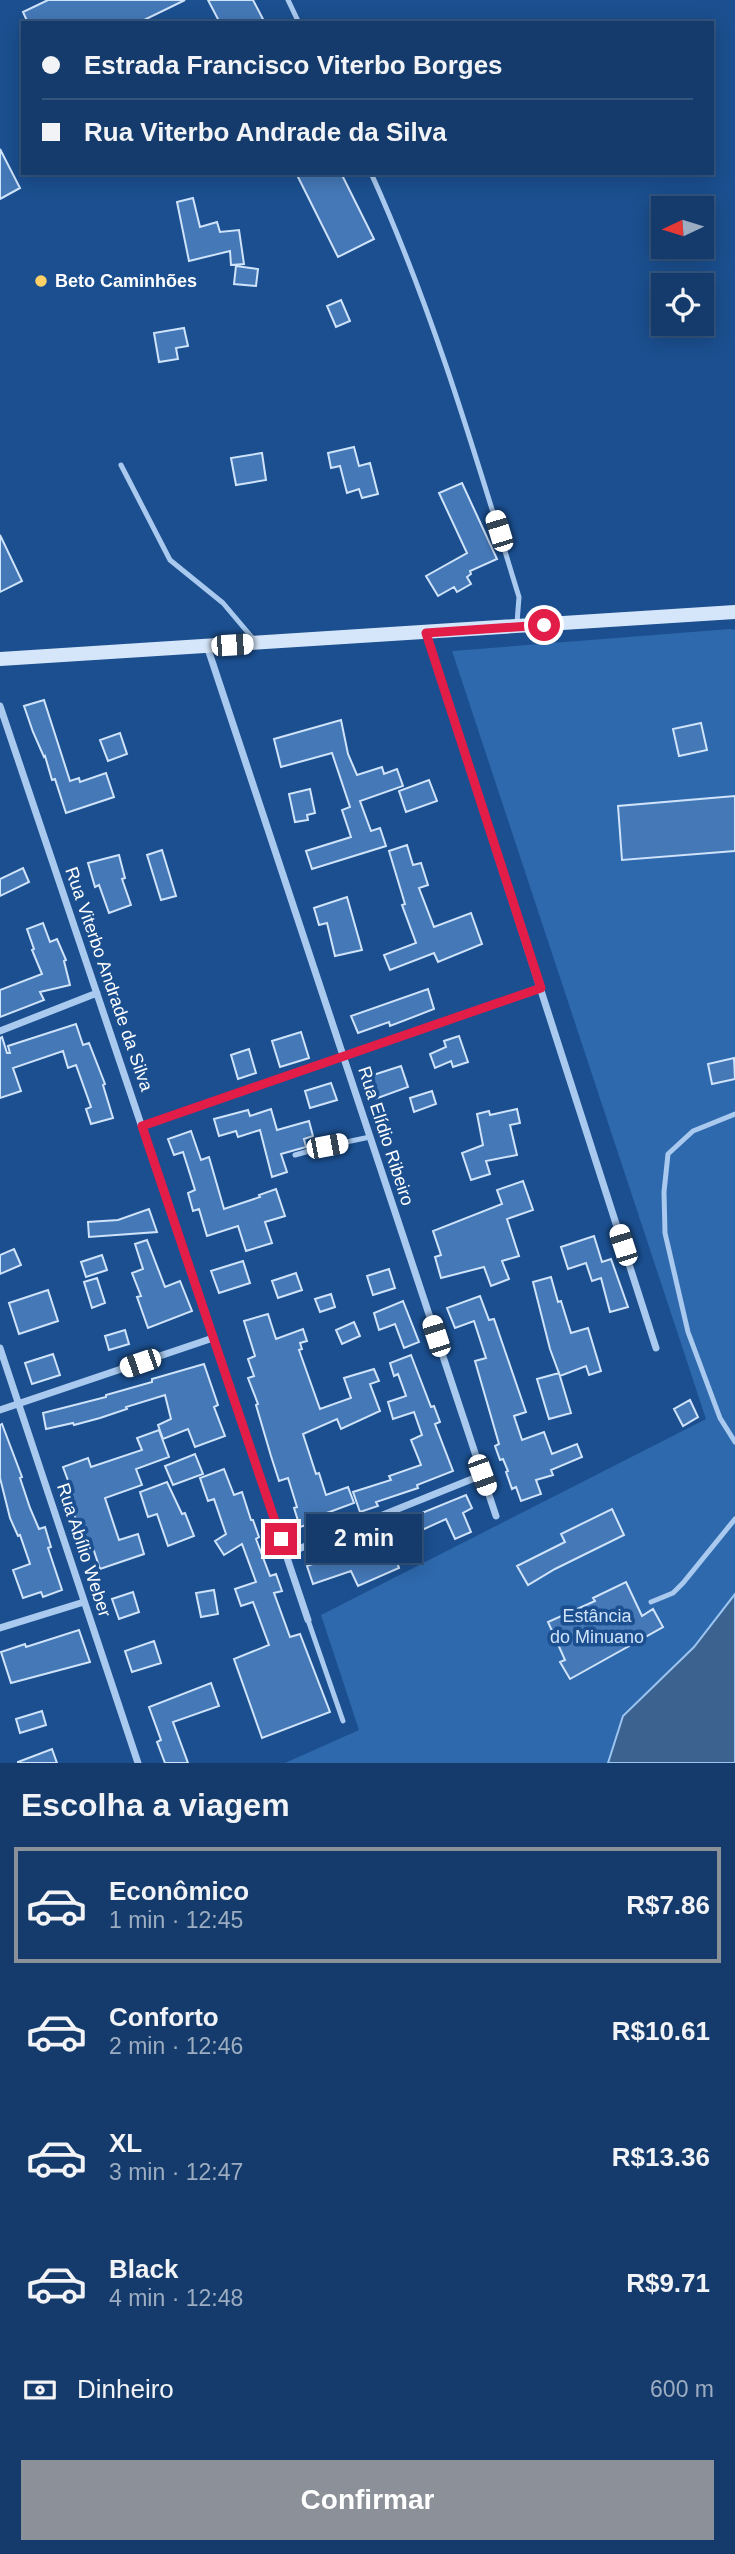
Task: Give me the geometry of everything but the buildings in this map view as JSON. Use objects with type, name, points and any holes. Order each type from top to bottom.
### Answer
[{"type":"street","points":[[0,659],[735,612]]},
{"type":"street","points":[[426,633],[656,1348]]},
{"type":"street","name":"Rua Elídio Ribeiro","points":[[207,646],[496,1516]]},
{"type":"street","name":"Rua Viterbo Andrade da Silva","points":[[0,706],[308,1620]]},
{"type":"street","points":[[142,1126],[541,988]]},
{"type":"street","points":[[0,1031],[97,993]]},
{"type":"street","points":[[0,1410],[213,1338]]},
{"type":"street","name":"Rua Abílio Weber","points":[[0,1348],[138,1763]]},
{"type":"street","points":[[286,1554],[482,1475]]},
{"type":"street","points":[[0,1628],[84,1602]]},
{"type":"lane","points":[[288,0],[298,21]]},
{"type":"lane","points":[[372,175],[398,234],[458,400],[519,597],[517,626]]},
{"type":"lane","points":[[121,465],[170,561],[223,603],[257,643]]},
{"type":"lane","points":[[735,1114],[693,1131],[667,1154],[664,1192],[665,1233],[688,1332],[720,1418],[735,1442]]},
{"type":"lane","points":[[295,1156],[370,1137]]},
{"type":"lane","points":[[651,1602],[673,1593],[735,1519]]},
{"type":"lane","points":[[308,1620],[343,1721]]},
{"type":"green space","name":"Estância do Minuano","points":[[735,630],[735,1763],[285,1763],[359,1730],[321,1615],[706,1419],[452,651]]},
{"type":"shaded area","points":[[735,1594],[735,1763],[608,1763],[623,1716],[694,1647]]},
{"type":"place","name":"Beto Caminhões","points":[[41,281]]},
{"type":"route","points":[[281,1539],[142,1126],[541,988],[426,633],[544,625]]}]
